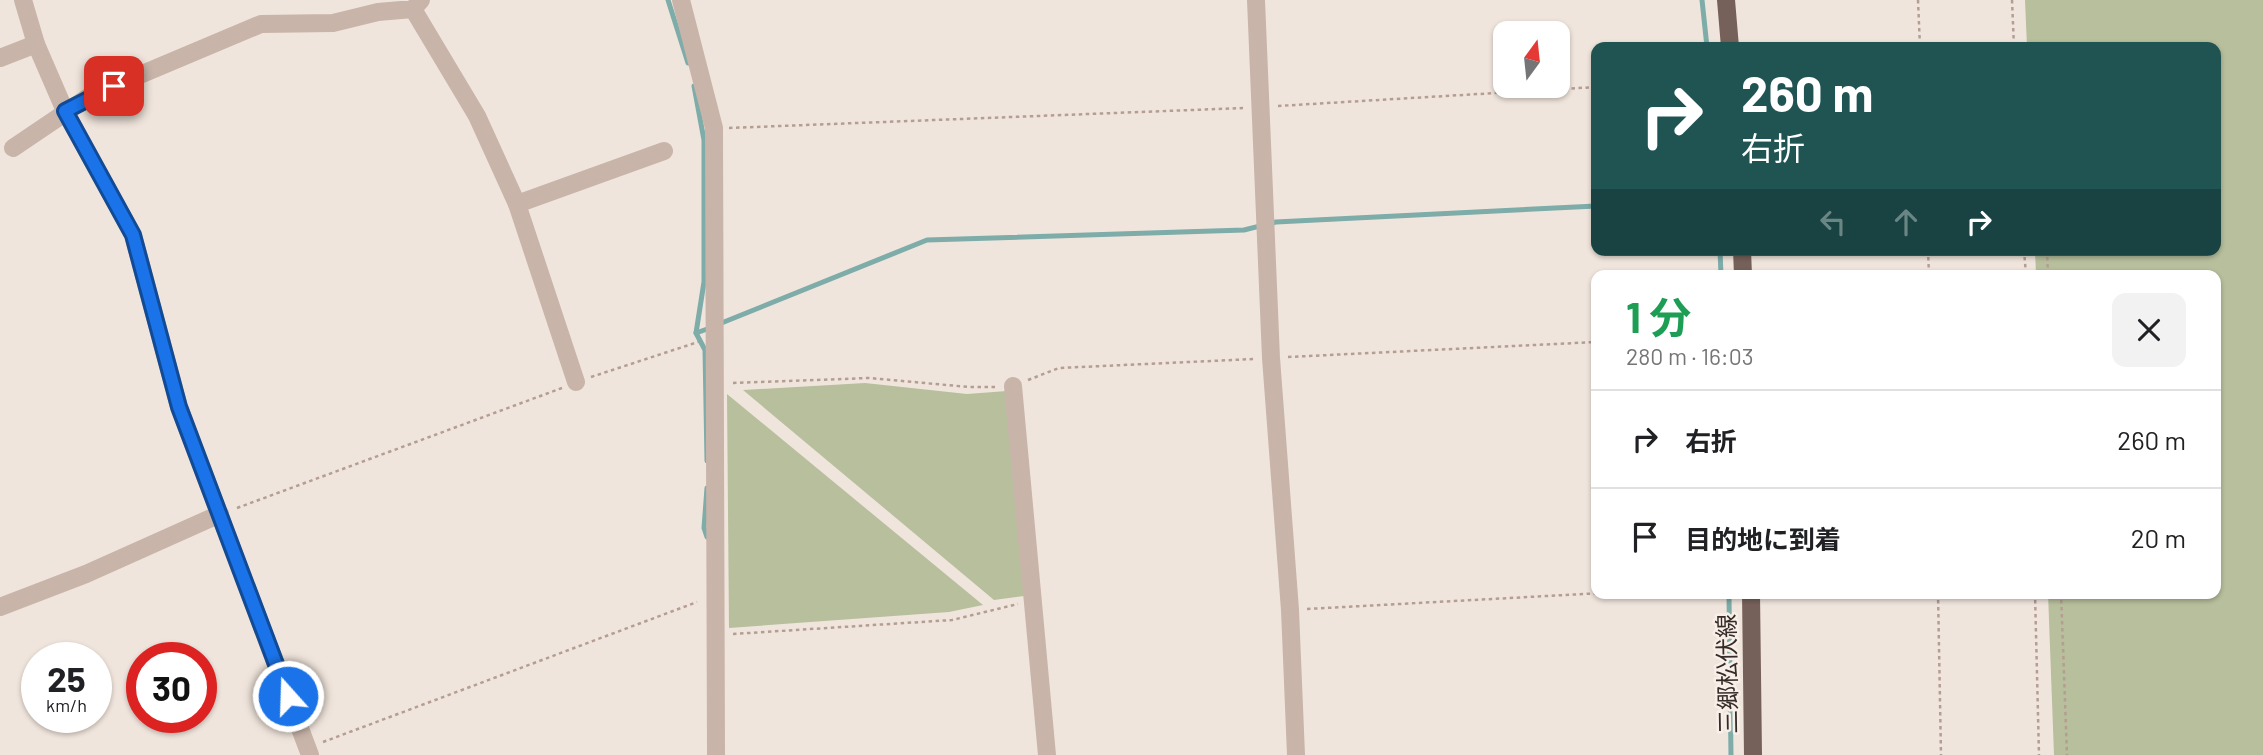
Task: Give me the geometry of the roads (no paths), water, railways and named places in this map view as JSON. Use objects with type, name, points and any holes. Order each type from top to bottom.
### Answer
[{"type":"main road","points":[[1726,0],[1730,42]]},
{"type":"main road","name":"三郷松伏線","points":[[1751,599],[1753,755]]},
{"type":"street","points":[[23,0],[36,44],[65,111],[133,235],[179,407],[308,752]]},
{"type":"street","points":[[681,0],[713,128],[716,755]]},
{"type":"street","points":[[1256,0],[1271,358],[1290,610],[1296,755]]},
{"type":"street","points":[[13,148],[90,96],[261,24],[333,23],[417,4],[477,116],[517,204],[576,382]]},
{"type":"street","points":[[0,58],[36,44]]},
{"type":"street","points":[[517,204],[664,151]]},
{"type":"street","points":[[1013,386],[1047,755]]},
{"type":"street","points":[[0,607],[86,574],[220,514]]},
{"type":"waterway","points":[[668,0],[688,63]]},
{"type":"waterway","points":[[1702,0],[1706,42]]},
{"type":"waterway","points":[[694,86],[704,140],[704,282],[696,333],[705,350],[707,461]]},
{"type":"waterway","points":[[719,324],[927,240],[1244,230],[1276,222],[1591,206]]},
{"type":"waterway","points":[[1720,256],[1721,270]]},
{"type":"waterway","points":[[696,333],[710,328]]},
{"type":"waterway","points":[[707,488],[704,528],[707,537]]},
{"type":"waterway","points":[[1729,599],[1731,755]]}]
